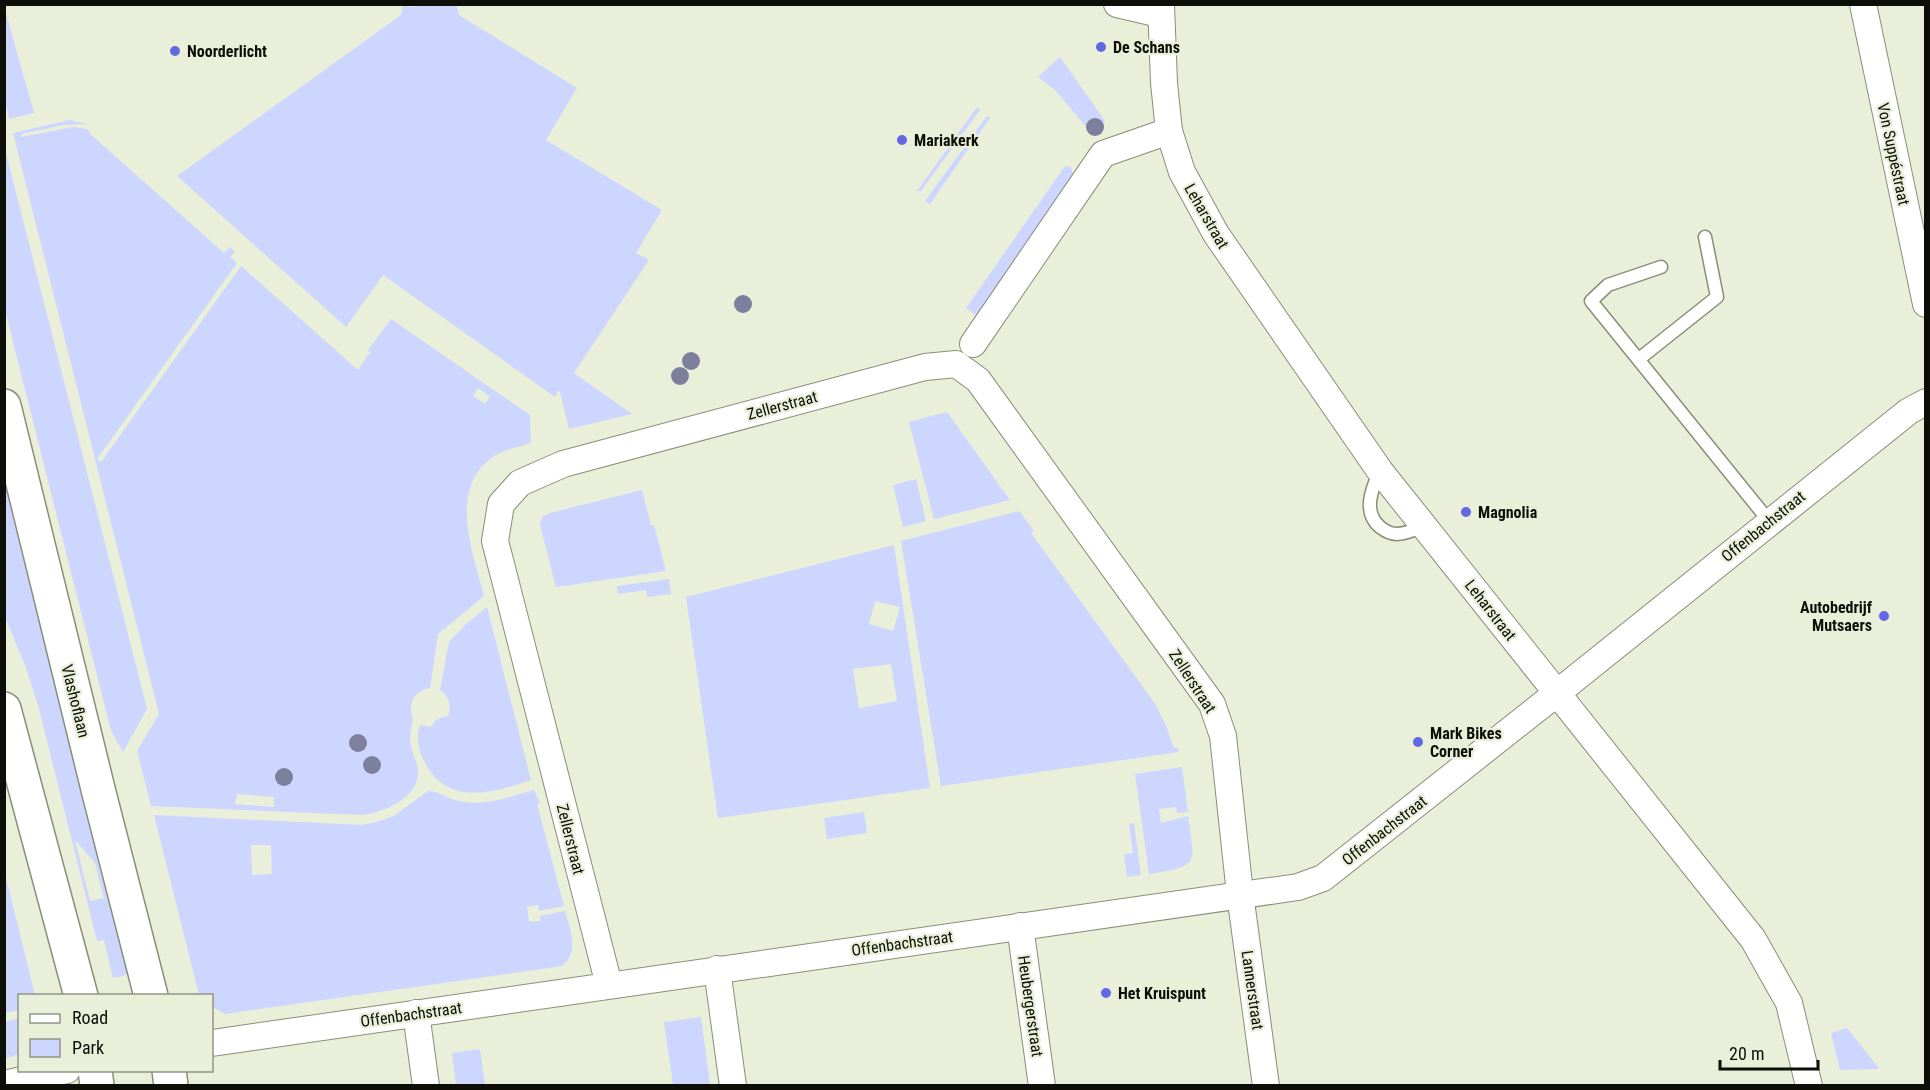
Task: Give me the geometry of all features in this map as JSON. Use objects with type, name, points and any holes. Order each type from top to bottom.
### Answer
[{"type":"street","points":[[973,344],[1103,154],[1169,132],[1161,9],[1117,4]]},
{"type":"street","name":"Von Suppéstraat","points":[[1863,4],[1926,304]]},
{"type":"street","name":"Leharstraat","points":[[1169,132],[1182,172],[1216,234],[1380,471],[1753,939],[1789,1003],[1809,1086]]},
{"type":"street","name":"Zellerstraat","points":[[609,985],[495,541],[501,504],[520,483],[563,464],[925,367],[956,364],[978,380],[1212,704],[1223,736],[1240,894]]},
{"type":"street","name":"Offenbachstraat","points":[[213,1043],[1298,887],[1323,878],[1769,521],[1909,411],[1926,402]]},
{"type":"street","name":"Vlashoflaan","points":[[4,406],[150,994]]},
{"type":"street","points":[[4,709],[80,994]]},
{"type":"street","name":"Lannerstraat","points":[[1240,894],[1266,1086]]},
{"type":"street","name":"Heubergerstraat","points":[[1020,926],[1042,1086]]},
{"type":"street","points":[[717,969],[733,1086]]},
{"type":"street","points":[[416,1013],[426,1086]]},
{"type":"street","points":[[4,1084],[62,1072]]},
{"type":"lane","points":[[1639,359],[1717,297],[1705,237]]},
{"type":"lane","points":[[1660,267],[1608,285],[1591,301],[1769,521]]},
{"type":"lane","points":[[1380,471],[1371,492],[1372,519],[1387,532],[1396,534],[1424,526]]},
{"type":"green space","points":[[416,5],[456,5],[459,15],[577,88],[546,140],[662,210],[636,253],[649,260],[574,373],[632,414],[569,429],[560,392],[558,391],[555,397],[383,275],[346,327],[177,176],[401,15],[403,6],[415,7]]},
{"type":"green space","points":[[4,6],[34,113],[9,119],[5,99]]},
{"type":"green space","points":[[1060,57],[1105,121],[1093,135],[1055,90],[1038,77]]},
{"type":"green space","points":[[977,107],[980,110],[921,191],[917,191]]},
{"type":"green space","points":[[987,116],[990,118],[930,204],[925,201]]},
{"type":"green space","points":[[70,120],[94,126],[64,125],[21,134],[21,137],[74,127],[90,130],[88,132],[224,253],[230,247],[235,252],[230,257],[237,263],[97,459],[101,462],[241,266],[358,370],[371,353],[368,350],[391,319],[530,415],[531,443],[496,455],[481,468],[471,484],[467,502],[467,521],[484,596],[438,634],[430,688],[416,695],[411,706],[413,719],[410,742],[418,769],[417,779],[414,788],[399,802],[380,811],[362,815],[151,806],[137,751],[159,714],[13,133]],"holes":[[[478,388],[490,397],[485,404],[473,396]],[[237,794],[274,797],[274,807],[235,804]]]},
{"type":"green space","points":[[4,145],[147,709],[123,752],[111,731],[5,310]]},
{"type":"green space","points":[[1065,166],[1071,167],[1072,181],[977,316],[966,308]]},
{"type":"green space","points":[[947,412],[1010,500],[934,519],[909,422]]},
{"type":"green space","points":[[4,453],[130,974],[113,978],[104,940],[97,941],[38,705],[5,617]],"holes":[[[75,840],[95,863],[104,898],[90,901]]]},
{"type":"green space","points":[[916,479],[926,521],[903,527],[893,485]]},
{"type":"green space","points":[[642,490],[666,571],[556,587],[540,525],[542,517]]},
{"type":"green space","points":[[1019,511],[1034,531],[1031,533],[1156,705],[1174,748],[1178,748],[1179,752],[941,786],[901,541]]},
{"type":"green space","points":[[894,545],[930,788],[718,818],[686,597]],"holes":[[[875,601],[900,607],[893,631],[869,624]],[[891,664],[897,701],[859,708],[853,669]]]},
{"type":"green space","points":[[669,579],[671,594],[647,597],[646,590],[618,594],[617,586]]},
{"type":"green space","points":[[487,607],[531,780],[501,789],[472,793],[458,791],[445,785],[434,776],[420,753],[418,735],[420,725],[431,727],[437,719],[448,716],[449,702],[440,690],[449,642]]},
{"type":"green space","points":[[1182,767],[1188,812],[1177,813],[1176,807],[1159,809],[1161,823],[1188,816],[1192,854],[1186,865],[1149,874],[1135,774]]},
{"type":"green space","points":[[534,790],[540,803],[537,804],[564,906],[539,911],[538,905],[527,907],[529,922],[540,921],[540,916],[565,911],[572,947],[568,960],[562,966],[225,1014],[213,1008],[213,994],[199,994],[154,815],[362,825],[394,816],[428,791],[468,803],[496,800]],"holes":[[[251,845],[271,845],[272,874],[252,875]]]},
{"type":"green space","points":[[864,812],[867,833],[827,839],[824,818]]},
{"type":"green space","points":[[1134,823],[1141,875],[1127,877],[1124,854],[1133,853],[1129,824]]},
{"type":"green space","points":[[5,874],[35,994],[18,994],[18,1010],[5,1013]]},
{"type":"green space","points":[[701,1017],[710,1085],[673,1085],[664,1022]]},
{"type":"green space","points":[[18,1018],[18,1054],[5,1059],[5,1022]]},
{"type":"green space","points":[[1847,1028],[1879,1068],[1840,1070],[1831,1033]]},
{"type":"green space","points":[[480,1049],[485,1085],[456,1085],[452,1053]]},
{"type":"place","name":"De Schans","points":[[1101,47]]},
{"type":"place","name":"Noorderlicht","points":[[175,51]]},
{"type":"place","name":"Mariakerk","points":[[902,140]]},
{"type":"place","name":"Magnolia","points":[[1466,512]]},
{"type":"place","name":"Autobedrijf Mutsaers","points":[[1884,616]]},
{"type":"place","name":"Mark Bikes Corner","points":[[1418,742]]},
{"type":"place","name":"Het Kruispunt","points":[[1106,993]]}]
